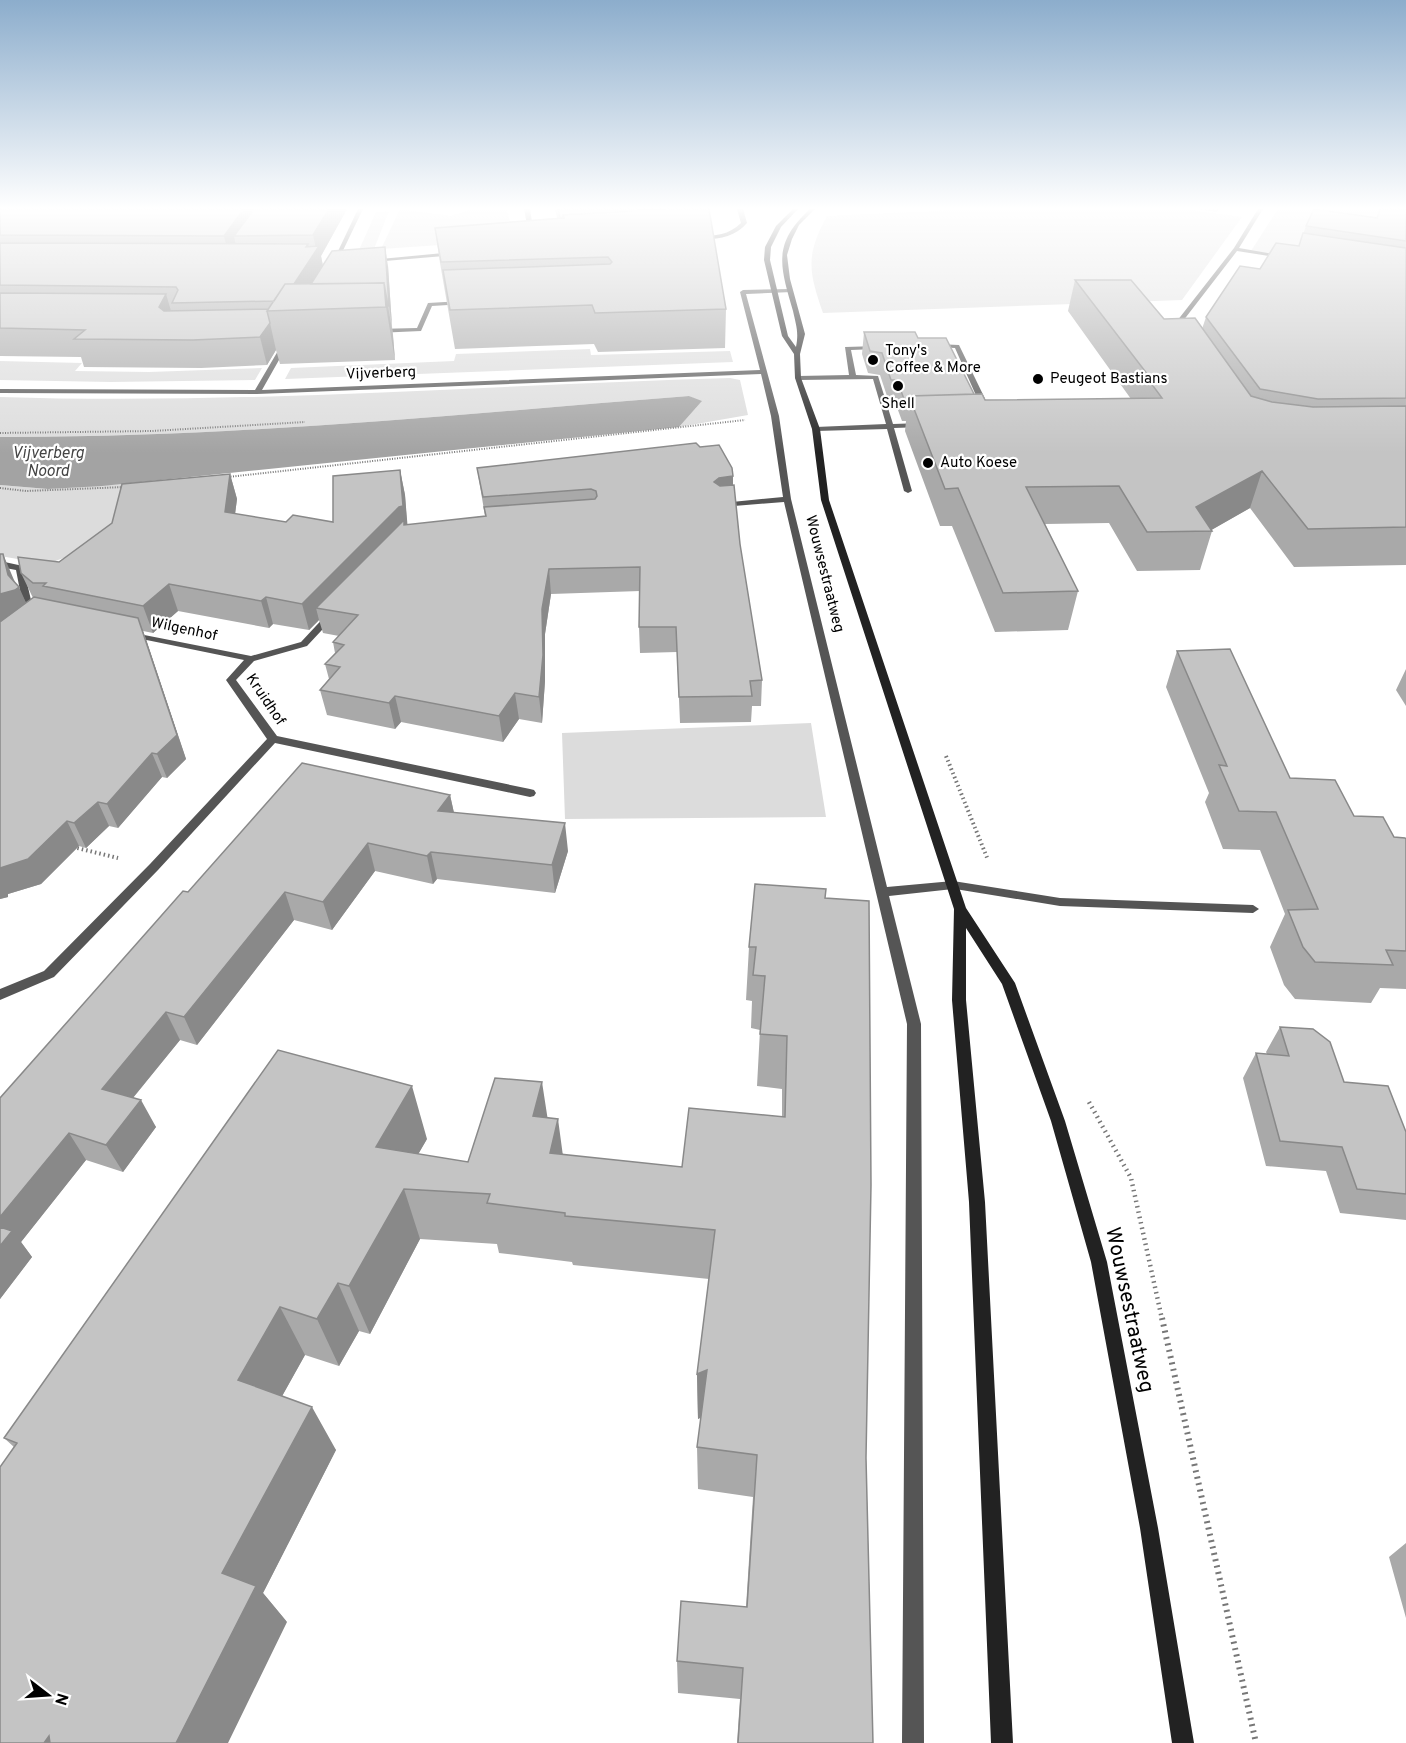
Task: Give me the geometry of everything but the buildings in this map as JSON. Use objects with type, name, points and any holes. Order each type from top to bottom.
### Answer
[{"type":"main road","name":"Wouwsestraatweg","points":[[773,291],[785,336],[797,354]]},
{"type":"main road","name":"Wouwsestraatweg","points":[[790,291],[802,334],[797,354],[798,378],[816,429],[825,500],[960,909],[1008,983],[1058,1121],[1099,1262],[1149,1528],[1183,1743]]},
{"type":"main road","name":"Wouwsestraatweg","points":[[960,909],[959,1000],[977,1202],[1002,1743]]},
{"type":"street","points":[[1186,342],[1180,333],[1180,321],[1204,290]]},
{"type":"street","name":"Wouwsestraatweg","points":[[790,291],[743,292],[774,416],[787,499],[914,1024],[914,1743]]},
{"type":"street","points":[[373,331],[419,330],[430,304],[475,303]]},
{"type":"street","points":[[257,392],[292,333]]},
{"type":"street","points":[[924,346],[957,346],[988,414]]},
{"type":"street","points":[[853,378],[847,348],[880,347]]},
{"type":"street","name":"Vijverberg","points":[[0,391],[257,392],[763,372]]},
{"type":"street","points":[[798,378],[876,377],[908,491]]},
{"type":"street","points":[[816,429],[935,425]]},
{"type":"street","points":[[720,505],[787,499]]},
{"type":"street","points":[[0,564],[20,568],[27,601],[40,617]]},
{"type":"street","name":"Kruidhof","points":[[344,602],[304,644],[251,659],[231,680],[273,739],[530,793]]},
{"type":"street","name":"Wilgenhof","points":[[124,632],[251,659]]},
{"type":"street","name":"Kruidhof","points":[[0,995],[49,974],[154,867],[273,739]]},
{"type":"street","points":[[882,892],[953,885],[1060,902],[1253,909]]},
{"type":"path","points":[[222,477],[497,449],[774,416]]},
{"type":"path","points":[[0,488],[26,491],[93,490],[128,486]]},
{"type":"path","points":[[66,845],[154,867]]},
{"type":"shaded area","points":[[816,290],[1189,290],[1182,300],[823,313]]},
{"type":"shaded area","points":[[590,349],[591,355],[730,351],[733,362],[285,379],[291,368],[454,361],[456,354]]},
{"type":"shaded area","points":[[0,361],[82,363],[75,371],[149,372],[262,368],[255,380],[111,382],[0,380]]},
{"type":"shaded area","points":[[730,378],[740,380],[748,415],[679,427],[701,402],[689,396],[259,429],[172,434],[0,437],[0,397],[91,399],[274,396]]},
{"type":"shaded area","points":[[158,481],[155,489],[91,548],[47,564],[0,556],[0,485],[48,489]]},
{"type":"shaded area","points":[[811,723],[826,817],[565,819],[562,733]]},
{"type":"water","name":"Vijverberg Noord","points":[[689,396],[702,401],[679,427],[102,486],[48,489],[0,485],[0,437],[172,434],[259,429]]},
{"type":"place","name":"Tony's Coffee & More","points":[[873,360]]},
{"type":"place","name":"Peugeot Bastians","points":[[1038,379]]},
{"type":"place","name":"Shell","points":[[898,386]]},
{"type":"place","name":"Auto Koese","points":[[928,463]]}]
